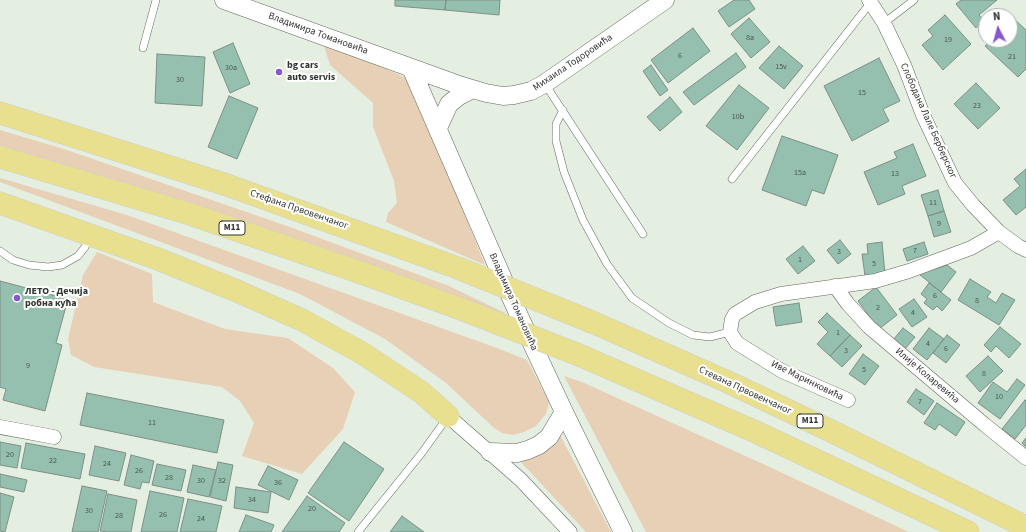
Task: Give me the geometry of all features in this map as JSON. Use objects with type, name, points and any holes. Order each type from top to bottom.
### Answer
[{"type":"highway","name":"Стефана Првовенчаног","points":[[0,113],[227,185],[458,268],[592,322]]},
{"type":"highway","name":"M11","points":[[0,157],[190,214],[461,309],[579,355],[756,432],[968,532]]},
{"type":"highway","points":[[0,203],[158,259],[237,291],[302,320],[362,353],[421,392],[448,416]]},
{"type":"highway","name":"Стевана Првовенчаног","points":[[592,322],[831,431],[1026,527]]},
{"type":"street","name":"Владимира Томановића","points":[[224,0],[473,89]]},
{"type":"street","name":"Михаила Тодоровића","points":[[473,89],[493,95],[514,95],[531,91],[544,84],[664,0]]},
{"type":"street","name":"Слободана Лале Берберског","points":[[870,1],[884,23],[904,65],[923,115],[955,183],[972,205],[999,232],[1023,245]]},
{"type":"street","name":"Владимира Томановића","points":[[411,68],[520,318],[623,532]]},
{"type":"street","points":[[438,128],[449,104],[459,96],[473,89]]},
{"type":"street","points":[[730,332],[732,319],[735,314],[755,302],[782,294],[875,281],[909,271],[971,248],[999,232]]},
{"type":"street","name":"Илије Коларевића","points":[[835,286],[848,304],[869,327],[1026,458]]},
{"type":"street","name":"Иве Маринковића","points":[[730,332],[737,344],[782,371],[848,400]]},
{"type":"street","points":[[490,452],[517,453],[539,445],[549,437],[564,412]]},
{"type":"street","points":[[448,416],[521,480],[570,532]]},
{"type":"street","points":[[0,427],[54,437]]},
{"type":"lane","points":[[143,48],[156,0]]},
{"type":"lane","points":[[884,23],[914,0]]},
{"type":"lane","points":[[732,179],[870,1]]},
{"type":"lane","points":[[544,84],[563,110],[643,234]]},
{"type":"lane","points":[[563,110],[556,124],[556,140],[564,172],[583,220],[607,264],[632,298],[669,324],[693,335],[710,337],[730,332]]},
{"type":"lane","points":[[0,252],[13,260],[29,265],[48,267],[62,265],[78,256],[85,247],[91,235]]},
{"type":"lane","points":[[358,532],[421,454],[448,416]]},
{"type":"shaded area","points":[[324,46],[360,57],[410,80],[485,265],[386,222],[388,213],[397,203],[394,181],[373,127],[373,103],[330,65]]},
{"type":"shaded area","points":[[0,130],[64,149],[290,227],[449,286],[505,313],[504,318],[0,148]]},
{"type":"shaded area","points":[[0,178],[127,215],[527,360],[549,402],[546,414],[536,426],[524,432],[513,435],[502,433],[494,428],[446,383],[385,339],[300,294],[0,182]]},
{"type":"shaded area","points":[[97,252],[152,274],[153,302],[225,329],[288,338],[333,368],[355,392],[343,429],[302,474],[242,456],[254,423],[240,401],[222,387],[94,367],[71,355],[68,339],[83,275]]},
{"type":"shaded area","points":[[564,376],[582,382],[909,532],[646,532]]},
{"type":"shaded area","points":[[560,435],[611,532],[586,532],[519,460]]},
{"type":"building","points":[[395,0],[446,0],[445,10],[395,6]]},
{"type":"building","points":[[446,0],[500,0],[499,15],[445,10]]},
{"type":"building","points":[[734,0],[749,0],[755,9],[729,27],[718,11]]},
{"type":"building","points":[[961,0],[997,0],[987,8],[978,8],[978,26],[976,28],[956,4]]},
{"type":"building","points":[[945,15],[971,44],[943,70],[922,45],[933,36],[928,30]]},
{"type":"building","points":[[749,18],[770,42],[751,58],[731,34]]},
{"type":"building","points":[[1018,23],[1026,30],[1026,69],[1018,77],[987,48],[1018,48]]},
{"type":"building","points":[[693,28],[710,51],[668,83],[651,60]]},
{"type":"building","points":[[233,43],[250,84],[230,93],[213,52]]},
{"type":"building","points":[[779,46],[803,66],[784,89],[759,68]]},
{"type":"building","points":[[736,53],[746,67],[694,105],[683,92]]},
{"type":"building","points":[[157,54],[205,57],[202,106],[155,103]]},
{"type":"building","points":[[879,58],[900,101],[883,109],[889,121],[852,141],[824,86]]},
{"type":"building","points":[[651,65],[668,90],[660,96],[643,71]]},
{"type":"building","points":[[976,83],[1000,108],[978,129],[954,104]]},
{"type":"building","points":[[739,85],[769,108],[737,150],[706,126]]},
{"type":"building","points":[[229,96],[258,108],[237,159],[208,147]]},
{"type":"building","points":[[670,97],[682,112],[660,131],[647,117]]},
{"type":"building","points":[[782,136],[838,155],[824,194],[812,190],[806,206],[762,190]]},
{"type":"building","points":[[913,144],[926,176],[902,186],[905,194],[878,205],[864,172],[897,158],[894,152]]},
{"type":"building","points":[[1026,169],[1026,207],[1016,215],[1003,200],[1020,186],[1014,179]]},
{"type":"building","points":[[938,190],[944,211],[928,216],[921,195]]},
{"type":"building","points":[[944,211],[951,232],[934,237],[928,216]]},
{"type":"building","points":[[840,240],[851,254],[838,264],[827,250]]},
{"type":"building","points":[[882,242],[885,274],[865,276],[862,254],[868,254],[867,244]]},
{"type":"building","points":[[924,242],[928,254],[907,261],[903,249]]},
{"type":"building","points":[[803,246],[815,261],[798,274],[786,259]]},
{"type":"building","points":[[947,265],[956,272],[941,292],[919,274]]},
{"type":"building","points":[[970,279],[991,292],[987,297],[996,303],[1002,293],[1015,300],[999,325],[958,300]]},
{"type":"building","points":[[0,281],[68,299],[56,343],[62,345],[45,411],[3,400],[6,389],[0,387]]},
{"type":"building","points":[[929,283],[951,300],[942,311],[937,306],[933,310],[924,303],[927,299],[921,294]]},
{"type":"building","points":[[876,287],[897,315],[879,329],[858,301]]},
{"type":"building","points":[[914,299],[927,317],[912,327],[899,309]]},
{"type":"building","points":[[799,303],[802,322],[776,326],[773,307]]},
{"type":"building","points":[[827,313],[850,335],[830,356],[817,344],[828,332],[818,322]]},
{"type":"building","points":[[1000,327],[1021,344],[1009,358],[996,346],[991,352],[984,345]]},
{"type":"building","points":[[903,328],[915,337],[905,349],[893,340]]},
{"type":"building","points":[[929,328],[944,339],[927,360],[913,349]]},
{"type":"building","points":[[850,335],[862,346],[842,367],[830,356]]},
{"type":"building","points":[[947,335],[960,345],[946,363],[933,353]]},
{"type":"building","points":[[863,354],[879,366],[865,385],[849,374]]},
{"type":"building","points":[[988,356],[1003,371],[980,392],[966,376]]},
{"type":"building","points":[[1017,379],[1025,385],[1000,419],[978,403],[993,382],[1007,392]]},
{"type":"building","points":[[916,389],[934,401],[924,415],[907,402]]},
{"type":"building","points":[[87,393],[224,420],[217,453],[80,425]]},
{"type":"building","points":[[1025,400],[1026,425],[1015,439],[1002,429]]},
{"type":"building","points":[[937,403],[965,422],[956,436],[939,424],[935,430],[924,423]]},
{"type":"building","points":[[1026,438],[1026,447],[1022,443]]},
{"type":"building","points":[[0,442],[21,446],[17,468],[0,465]]},
{"type":"building","points":[[344,442],[384,469],[349,521],[308,493]]},
{"type":"building","points":[[26,443],[85,454],[80,479],[21,468]]},
{"type":"building","points":[[95,446],[126,453],[119,481],[89,475]]},
{"type":"building","points":[[131,455],[154,461],[149,483],[142,482],[140,489],[124,485]]},
{"type":"building","points":[[218,462],[233,465],[226,501],[210,497]]},
{"type":"building","points":[[157,464],[186,470],[181,491],[152,485]]},
{"type":"building","points":[[193,465],[216,470],[209,497],[187,492]]},
{"type":"building","points":[[268,466],[298,480],[289,500],[258,485]]},
{"type":"building","points":[[0,474],[27,480],[24,492],[0,487]]},
{"type":"building","points":[[82,486],[107,491],[98,532],[72,532]]},
{"type":"building","points":[[236,487],[271,492],[268,513],[234,508]]},
{"type":"building","points":[[150,491],[184,498],[177,532],[141,532]]},
{"type":"building","points":[[0,493],[14,497],[5,532],[0,531]]},
{"type":"building","points":[[108,494],[137,500],[131,532],[100,531]]},
{"type":"building","points":[[307,496],[345,523],[339,532],[282,532]]},
{"type":"building","points":[[188,499],[222,506],[216,532],[180,532]]},
{"type":"building","points":[[246,515],[274,525],[271,532],[239,532]]},
{"type":"building","points":[[402,516],[424,532],[390,532]]},
{"type":"place","name":"bg cars auto servis","points":[[279,72]]},
{"type":"place","name":"ЛЕТО - Дечија робна кућа","points":[[17,298]]}]
